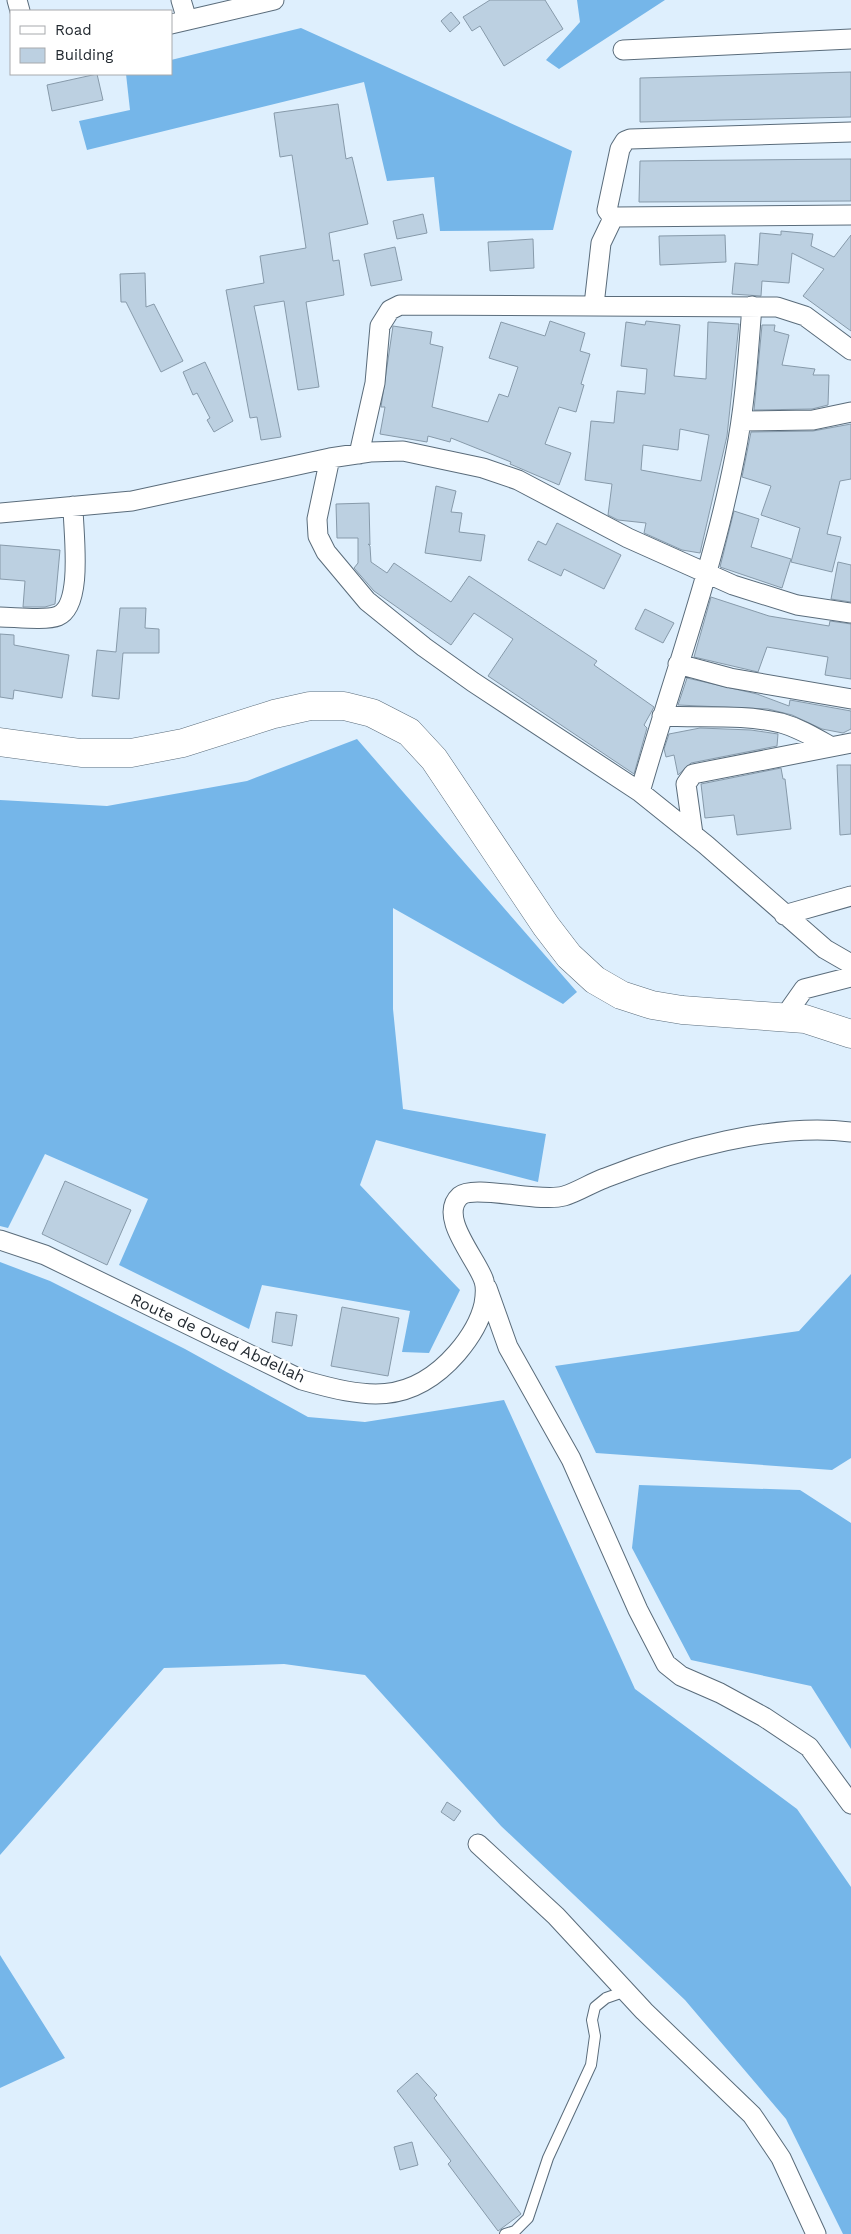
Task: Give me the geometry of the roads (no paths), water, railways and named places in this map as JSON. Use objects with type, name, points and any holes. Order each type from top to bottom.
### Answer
[{"type":"main road","points":[[0,742],[81,753],[131,753],[183,743],[274,714],[310,706],[344,706],[372,713],[409,732],[434,759],[546,926],[569,956],[595,980],[621,995],[652,1005],[682,1010],[785,1016],[828,1025],[851,1034]]},
{"type":"street","points":[[181,0],[179,22],[274,0]]},
{"type":"street","points":[[623,50],[851,39]]},
{"type":"street","points":[[851,132],[637,138],[625,141],[620,149],[607,210],[614,216],[851,215]]},
{"type":"street","points":[[594,305],[601,243],[614,216]]},
{"type":"street","points":[[359,454],[375,383],[380,326],[390,310],[400,305],[777,307],[805,316],[851,350]]},
{"type":"street","points":[[640,792],[707,574],[735,457],[741,421],[752,306]]},
{"type":"street","points":[[741,421],[813,420],[851,412]]},
{"type":"street","points":[[0,513],[132,501],[330,458],[403,451],[483,468],[518,480],[628,538],[733,585],[797,605],[851,613]]},
{"type":"street","points":[[330,458],[316,519],[318,536],[326,552],[367,601],[424,647],[473,682],[640,792],[693,834],[825,949],[851,964]]},
{"type":"street","points":[[0,617],[56,617],[65,612],[72,601],[75,587],[73,506]]},
{"type":"street","points":[[678,664],[730,678],[851,699]]},
{"type":"street","points":[[662,716],[743,719],[780,723],[807,733],[830,746]]},
{"type":"street","points":[[693,834],[686,784],[693,774],[851,742]]},
{"type":"street","points":[[784,915],[851,896]]},
{"type":"street","points":[[785,1016],[804,989],[851,977]]},
{"type":"street","points":[[851,1132],[796,1129],[712,1145],[663,1158],[605,1178],[563,1196],[528,1198],[469,1191],[455,1203],[454,1221],[485,1282],[508,1347],[570,1459],[638,1610],[666,1664],[698,1685],[720,1693],[764,1717],[809,1747],[851,1804]]},
{"type":"street","name":"Route de Oued Abdellah","points":[[0,1240],[45,1255],[302,1380],[336,1390],[363,1394],[392,1393],[412,1388],[445,1366],[477,1323],[484,1303],[485,1282]]},
{"type":"street","points":[[478,1844],[556,1916],[626,1991],[752,2115],[781,2158],[816,2234]]},
{"type":"lane","points":[[505,2234],[515,2231],[528,2218],[548,2158],[592,2065],[595,2036],[592,2020],[595,2007],[606,1998],[626,1991]]}]
